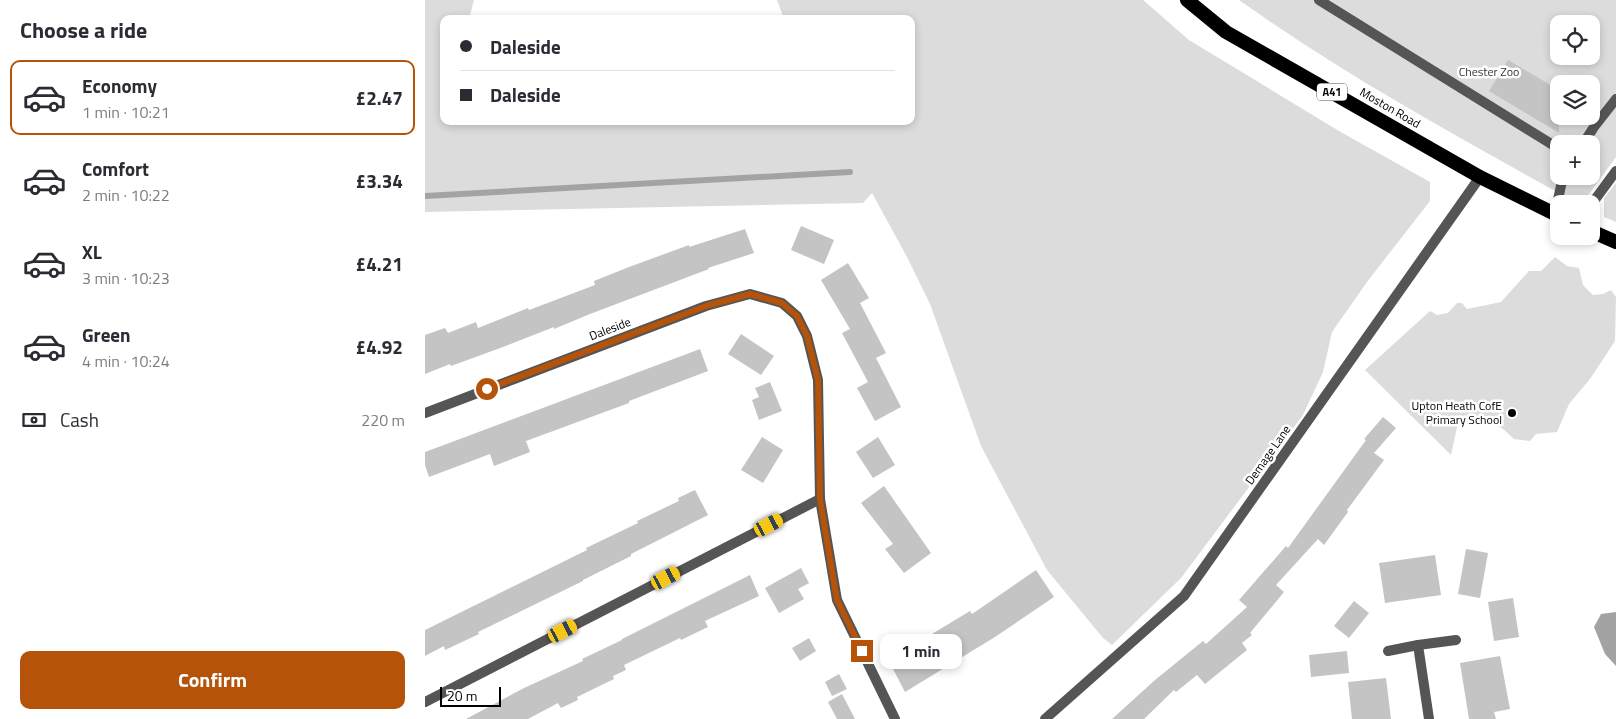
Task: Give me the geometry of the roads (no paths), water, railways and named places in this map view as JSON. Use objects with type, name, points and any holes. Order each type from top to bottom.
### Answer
[{"type":"highway","name":"Moston Road","points":[[1187,0],[1227,32],[1480,177],[1550,212]]},
{"type":"highway","points":[[1600,235],[1616,242]]},
{"type":"street","points":[[1319,0],[1550,143]]},
{"type":"street","points":[[1589,135],[1616,99]]},
{"type":"street","points":[[1598,195],[1616,171]]},
{"type":"street","name":"Demage Lane","points":[[1045,719],[1184,596],[1480,177]]},
{"type":"street","name":"Daleside","points":[[425,413],[706,306],[750,294],[782,303],[797,316],[807,336],[818,380],[820,499],[837,600],[895,719]]},
{"type":"street","points":[[425,702],[820,499]]},
{"type":"street","points":[[1388,651],[1455,640]]},
{"type":"street","points":[[1418,645],[1429,719]]},
{"type":"waterway","points":[[425,196],[850,172]]},
{"type":"place","name":"Upton Heath CofE Primary School","points":[[1512,413]]},
{"type":"park label","name":"Chester Zoo","points":[[1489,72]]}]
